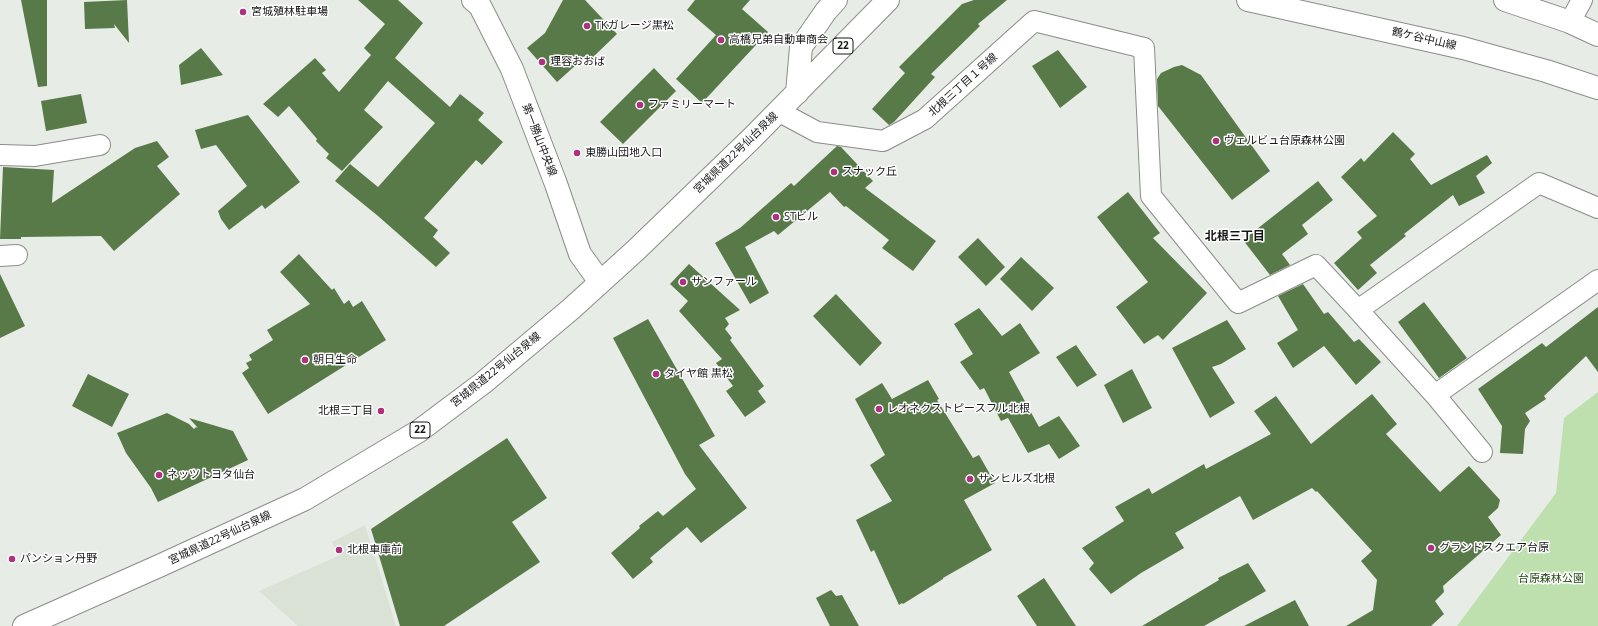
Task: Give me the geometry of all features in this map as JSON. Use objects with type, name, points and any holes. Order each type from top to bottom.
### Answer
[{"type":"main road","name":"第一勝山中央線","points":[[473,0],[480,6],[512,68],[556,184],[580,254],[600,282]]},
{"type":"main road","points":[[797,93],[801,47],[826,11],[836,0]]},
{"type":"main road","name":"宮城県道22号仙台泉線","points":[[24,626],[305,499],[419,430],[483,383],[571,309],[636,250],[778,112],[888,0]]},
{"type":"main road","name":"鶴ケ谷中山線","points":[[1248,0],[1463,48],[1546,71],[1598,88]]},
{"type":"main road","points":[[1505,0],[1570,22],[1598,35]]},
{"type":"street","points":[[1570,22],[1582,0]]},
{"type":"street","name":"北根三丁目１号線","points":[[778,112],[817,132],[883,141],[924,119],[1034,21],[1144,48],[1151,196],[1238,303],[1316,265],[1358,310]]},
{"type":"street","points":[[0,155],[35,156],[100,145]]},
{"type":"street","points":[[1482,452],[1435,395],[1358,310],[1539,183],[1598,208]]},
{"type":"street","points":[[1435,395],[1598,280]]},
{"type":"shaded area","points":[[365,525],[396,626],[298,626],[259,591],[338,556],[332,542]]},
{"type":"green space","name":"台原森林公園","points":[[1598,392],[1598,626],[1457,626],[1556,493],[1564,418]]},
{"type":"building","points":[[21,0],[47,0],[47,86],[38,87]]},
{"type":"building","points":[[127,0],[129,43],[114,24],[115,28],[85,29],[84,2]]},
{"type":"building","points":[[358,0],[398,0],[423,23],[395,58],[450,107],[460,94],[484,113],[478,120],[503,142],[482,165],[476,160],[424,218],[438,230],[433,237],[450,253],[436,267],[378,216],[335,181],[350,164],[378,187],[435,123],[388,81],[364,110],[383,127],[342,171],[326,158],[329,154],[316,141],[317,139],[289,106],[278,117],[263,104],[315,58],[326,70],[322,73],[339,92],[371,55],[364,48],[385,24]]},
{"type":"building","points":[[563,0],[585,0],[617,34],[590,60],[586,56],[557,82],[527,48],[545,33]]},
{"type":"building","points":[[695,0],[750,0],[742,9],[768,32],[702,103],[676,79],[716,35],[687,10]]},
{"type":"building","points":[[974,0],[1007,0],[978,24],[980,26],[931,74],[935,77],[894,122],[889,125],[872,109],[905,73],[899,67],[962,4]]},
{"type":"building","points":[[201,48],[223,75],[181,85],[179,65]]},
{"type":"building","points":[[1058,50],[1087,87],[1060,108],[1032,66]]},
{"type":"building","name":"ヴェルビュ台原森林公園","points":[[1182,65],[1201,75],[1270,171],[1232,200],[1158,106],[1157,79],[1161,73]]},
{"type":"building","points":[[654,68],[676,91],[623,144],[600,122]]},
{"type":"building","points":[[81,94],[87,123],[46,131],[41,101]]},
{"type":"building","points":[[248,115],[300,182],[265,209],[262,205],[229,230],[221,219],[218,211],[247,186],[216,145],[201,149],[195,130]]},
{"type":"building","points":[[1393,132],[1415,154],[1410,159],[1431,185],[1487,155],[1492,163],[1476,176],[1485,193],[1459,206],[1453,195],[1404,234],[1406,236],[1370,265],[1377,273],[1358,290],[1334,263],[1362,238],[1357,232],[1377,216],[1341,177],[1361,158],[1364,162]]},
{"type":"building","points":[[157,141],[169,157],[157,166],[180,194],[114,251],[101,236],[21,237],[21,239],[0,239],[3,167],[54,170],[52,203],[135,148]]},
{"type":"building","points":[[837,146],[841,147],[873,181],[865,188],[936,241],[913,271],[882,248],[889,240],[846,206],[844,207],[830,192],[778,235],[774,231],[745,247],[769,293],[750,304],[715,243],[740,228],[791,183],[794,186]]},
{"type":"building","points":[[1318,181],[1333,200],[1302,225],[1308,234],[1282,254],[1290,265],[1270,275],[1243,240]]},
{"type":"building","points":[[1128,192],[1160,233],[1153,238],[1207,293],[1163,340],[1158,335],[1144,344],[1116,307],[1148,282],[1097,217]]},
{"type":"building","points":[[978,238],[1005,267],[986,286],[958,257]]},
{"type":"building","points":[[299,254],[332,290],[334,288],[344,304],[349,300],[353,307],[362,301],[386,340],[268,414],[242,373],[249,368],[246,363],[252,360],[249,355],[273,340],[267,330],[310,304],[280,272]]},
{"type":"building","points":[[1021,257],[1054,288],[1032,311],[1000,279]]},
{"type":"building","points":[[689,264],[740,310],[725,318],[729,324],[725,329],[732,338],[730,340],[764,386],[758,391],[766,402],[745,417],[726,391],[733,386],[716,363],[722,359],[679,311],[688,301],[670,284]]},
{"type":"building","points":[[0,274],[25,326],[0,338]]},
{"type":"building","points":[[1303,284],[1324,314],[1328,312],[1354,342],[1359,339],[1381,362],[1356,385],[1324,346],[1293,368],[1277,343],[1298,330],[1278,296]]},
{"type":"building","points":[[836,294],[882,343],[860,366],[813,316]]},
{"type":"building","points":[[1424,302],[1467,358],[1439,378],[1398,322]]},
{"type":"building","points":[[1598,307],[1598,372],[1586,356],[1544,396],[1546,399],[1525,413],[1530,421],[1525,429],[1523,454],[1500,453],[1502,426],[1478,389],[1542,343],[1546,347]]},
{"type":"building","points":[[979,308],[1002,336],[1020,323],[1040,353],[1009,372],[1039,427],[1059,416],[1080,446],[1059,459],[1049,444],[1028,453],[1008,418],[1001,421],[984,388],[980,390],[960,362],[973,354],[954,324]]},
{"type":"building","points":[[648,319],[715,436],[699,445],[747,508],[701,543],[687,527],[650,558],[653,562],[633,579],[611,553],[640,528],[639,526],[658,511],[663,516],[696,489],[685,474],[613,338]]},
{"type":"building","points":[[1227,320],[1246,349],[1221,364],[1212,367],[1235,403],[1210,418],[1172,348]]},
{"type":"building","points":[[1076,345],[1097,375],[1077,387],[1056,357]]},
{"type":"building","points":[[1132,369],[1152,408],[1123,423],[1104,385]]},
{"type":"building","points":[[88,374],[129,394],[112,427],[72,406]]},
{"type":"building","points":[[928,380],[939,399],[937,400],[973,458],[979,455],[995,483],[964,500],[992,550],[899,605],[874,550],[871,552],[856,520],[892,501],[870,465],[885,455],[855,399],[882,383],[892,399]]},
{"type":"building","points":[[1372,394],[1397,424],[1386,434],[1440,492],[1469,466],[1500,500],[1498,508],[1488,517],[1501,535],[1443,586],[1444,592],[1435,601],[1444,614],[1431,626],[1346,626],[1373,610],[1377,580],[1361,561],[1372,551],[1317,491],[1316,492],[1312,488],[1253,520],[1240,496],[1175,533],[1184,548],[1141,573],[1111,594],[1089,569],[1094,563],[1082,548],[1124,521],[1115,507],[1149,488],[1152,494],[1204,464],[1206,469],[1271,434],[1254,411],[1276,396],[1311,444]]},
{"type":"building","points":[[167,413],[189,424],[194,429],[196,427],[198,428],[189,418],[233,431],[248,460],[158,502],[151,488],[126,453],[117,433]]},
{"type":"building","points":[[507,438],[547,498],[512,522],[540,562],[444,626],[400,626],[371,529]]},
{"type":"building","points":[[1248,563],[1266,591],[1204,626],[1142,626],[1219,580],[1218,578]]},
{"type":"building","points":[[1044,578],[1076,626],[1037,626],[1017,596]]},
{"type":"building","points":[[831,590],[836,596],[842,595],[859,626],[830,626],[816,598]]},
{"type":"building","points":[[1295,600],[1309,626],[1244,626]]},
{"type":"place","name":"宮城殖林駐車場","points":[[243,12]]},
{"type":"place","name":"TKガレージ黒松","points":[[587,26]]},
{"type":"place","name":"高橋兄弟自動車商会","points":[[721,40]]},
{"type":"place","name":"理容おおば","points":[[542,62]]},
{"type":"place","name":"ファミリーマート","points":[[640,105]]},
{"type":"place","name":"ヴェルビュ台原森林公園","points":[[1216,141]]},
{"type":"place","name":"東勝山団地入口","points":[[577,153]]},
{"type":"place","name":"スナック丘","points":[[834,172]]},
{"type":"place","name":"STビル","points":[[776,217]]},
{"type":"place","name":"サンファール","points":[[683,282]]},
{"type":"place","name":"朝日生命","points":[[305,360]]},
{"type":"place","name":"タイヤ館 黒松","points":[[656,374]]},
{"type":"place","name":"レオネクストピースフル北根","points":[[879,409]]},
{"type":"place","name":"北根三丁目","points":[[381,411]]},
{"type":"place","name":"ネッツトヨタ仙台","points":[[159,475]]},
{"type":"place","name":"サンヒルズ北根","points":[[970,479]]},
{"type":"place","name":"グランドスクエア台原","points":[[1431,548]]},
{"type":"place","name":"北根車庫前","points":[[339,550]]},
{"type":"place","name":"パンション丹野","points":[[12,559]]},
{"type":"district","name":"北根三丁目","points":[[1235,237]]}]
